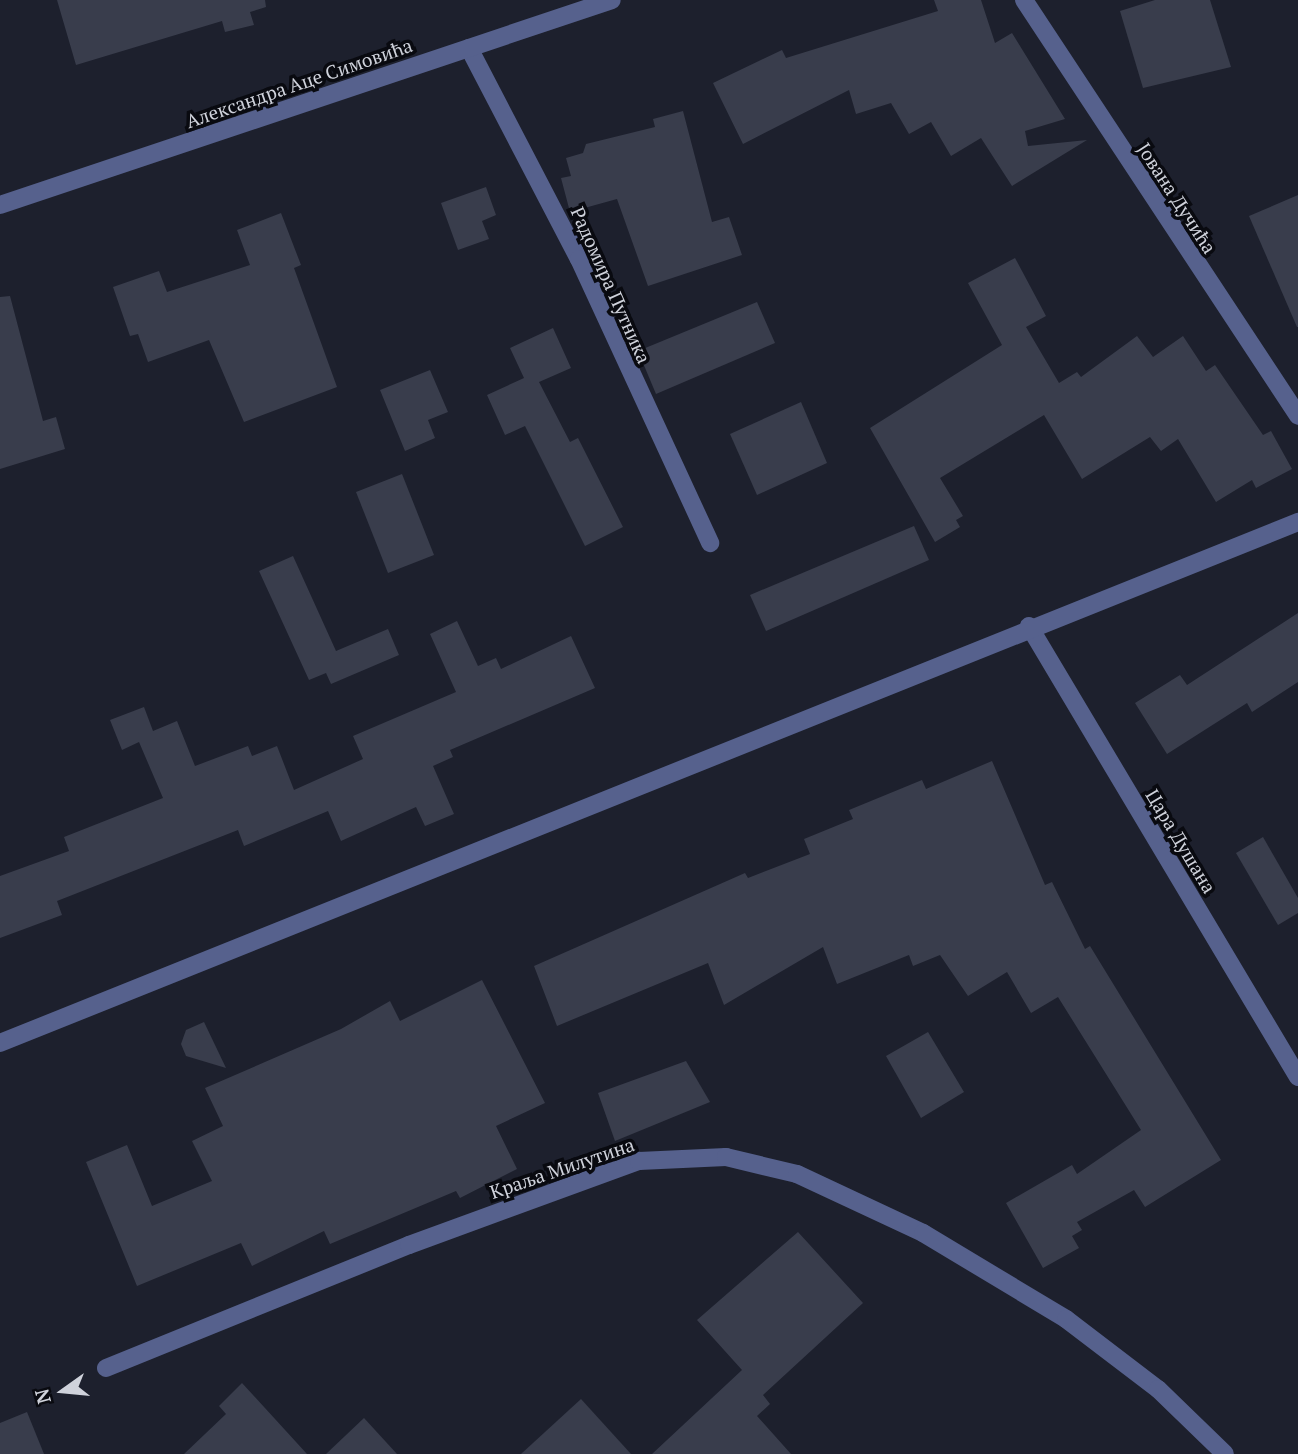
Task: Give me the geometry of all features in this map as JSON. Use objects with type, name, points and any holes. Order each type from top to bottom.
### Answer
[{"type":"street","name":"Александра Аце Симовића","points":[[0,205],[612,0]]},
{"type":"street","name":"Јована Дучића","points":[[1024,0],[1298,416]]},
{"type":"street","name":"Радомира Путника","points":[[469,48],[579,259],[710,543]]},
{"type":"street","points":[[0,1043],[1029,626],[1298,522]]},
{"type":"street","name":"Цара Душана","points":[[1029,626],[1298,1077]]},
{"type":"street","name":"Краља Милутина","points":[[106,1368],[409,1245],[639,1161],[726,1157],[797,1174],[923,1233],[1066,1319],[1158,1390],[1225,1454]]},
{"type":"building","points":[[57,0],[265,0],[266,7],[250,12],[254,25],[225,32],[222,21],[76,65]]},
{"type":"building","points":[[934,0],[981,0],[995,43],[1012,33],[1065,119],[1025,131],[1028,146],[1087,140],[1012,186],[981,138],[951,156],[931,122],[909,134],[891,103],[856,114],[849,90],[743,144],[713,83],[782,50],[786,58],[938,11]]},
{"type":"building","points":[[1155,0],[1210,0],[1231,67],[1143,88],[1120,11]]},
{"type":"building","points":[[683,111],[712,222],[729,217],[742,255],[648,286],[617,199],[570,212],[561,178],[571,176],[566,158],[583,153],[586,144],[655,127],[653,119]]},
{"type":"building","points":[[486,187],[496,215],[482,221],[489,239],[458,250],[441,203]]},
{"type":"building","points":[[1298,195],[1298,327],[1297,327],[1249,216]]},
{"type":"building","points":[[281,213],[301,265],[294,268],[337,387],[244,422],[209,340],[148,362],[138,334],[130,336],[113,287],[159,271],[167,292],[250,265],[237,230]]},
{"type":"building","points":[[1015,258],[1046,316],[1026,327],[1059,383],[1077,372],[1081,377],[1137,336],[1153,357],[1183,336],[1206,371],[1215,365],[1263,435],[1271,431],[1292,469],[1256,488],[1252,480],[1216,502],[1178,439],[1161,451],[1150,437],[1082,479],[1044,415],[940,478],[963,516],[956,520],[960,527],[935,542],[870,428],[1002,345],[968,283]]},
{"type":"building","points":[[10,296],[43,421],[56,417],[65,449],[0,469],[0,297]]},
{"type":"building","points":[[757,302],[775,343],[656,394],[638,351]]},
{"type":"building","points":[[553,328],[571,368],[539,382],[570,442],[578,438],[623,527],[585,546],[525,426],[505,435],[487,395],[524,378],[510,348]]},
{"type":"building","points":[[430,370],[448,412],[428,420],[435,438],[405,451],[380,390]]},
{"type":"building","points":[[801,402],[827,463],[757,495],[730,434]]},
{"type":"building","points":[[402,474],[434,555],[388,573],[356,492]]},
{"type":"building","points":[[914,526],[929,560],[766,631],[750,595]]},
{"type":"building","points":[[293,556],[336,651],[388,629],[399,655],[331,684],[326,673],[309,680],[259,571]]},
{"type":"building","points":[[1298,613],[1298,682],[1252,712],[1247,703],[1167,754],[1135,703],[1180,675],[1187,685]]},
{"type":"building","points":[[457,621],[478,666],[496,658],[501,669],[571,636],[595,688],[450,750],[453,757],[433,766],[454,814],[425,826],[416,807],[341,841],[328,811],[244,846],[238,830],[57,901],[62,915],[0,938],[0,876],[69,851],[64,837],[163,798],[139,742],[122,750],[110,720],[144,707],[153,731],[177,721],[195,766],[248,746],[252,756],[277,746],[294,790],[363,759],[353,736],[456,692],[430,634]]},
{"type":"building","points":[[992,761],[1045,885],[1052,882],[1085,949],[1090,946],[1221,1160],[1145,1207],[1134,1190],[1077,1222],[1082,1230],[1072,1236],[1079,1248],[1043,1268],[1006,1203],[1072,1165],[1077,1174],[1141,1130],[1058,997],[1031,1013],[1007,972],[968,996],[940,955],[913,966],[909,955],[837,984],[823,947],[724,1005],[708,963],[557,1026],[534,966],[745,873],[748,878],[810,854],[804,839],[853,819],[849,810],[922,780],[926,789]]},
{"type":"building","points":[[1263,837],[1298,898],[1298,913],[1278,925],[1236,853]]},
{"type":"building","points":[[482,980],[545,1103],[496,1126],[517,1169],[460,1198],[456,1191],[330,1244],[324,1231],[252,1266],[241,1243],[137,1286],[86,1162],[127,1145],[152,1206],[212,1181],[192,1141],[223,1126],[205,1088],[341,1029],[390,1001],[400,1021]]},
{"type":"building","points":[[204,1022],[226,1068],[186,1056],[181,1044],[186,1030]]},
{"type":"building","points":[[928,1032],[964,1092],[921,1118],[886,1056]]},
{"type":"building","points":[[686,1061],[710,1102],[615,1141],[598,1093]]},
{"type":"building","points":[[798,1232],[863,1303],[763,1395],[770,1404],[757,1416],[791,1454],[652,1454],[742,1370],[697,1320]]},
{"type":"building","points":[[242,1383],[307,1454],[184,1454],[226,1414],[219,1406]]},
{"type":"building","points":[[581,1399],[631,1454],[521,1454]]},
{"type":"building","points":[[27,1412],[44,1454],[0,1454],[0,1423]]},
{"type":"building","points":[[364,1418],[397,1454],[326,1454]]}]
